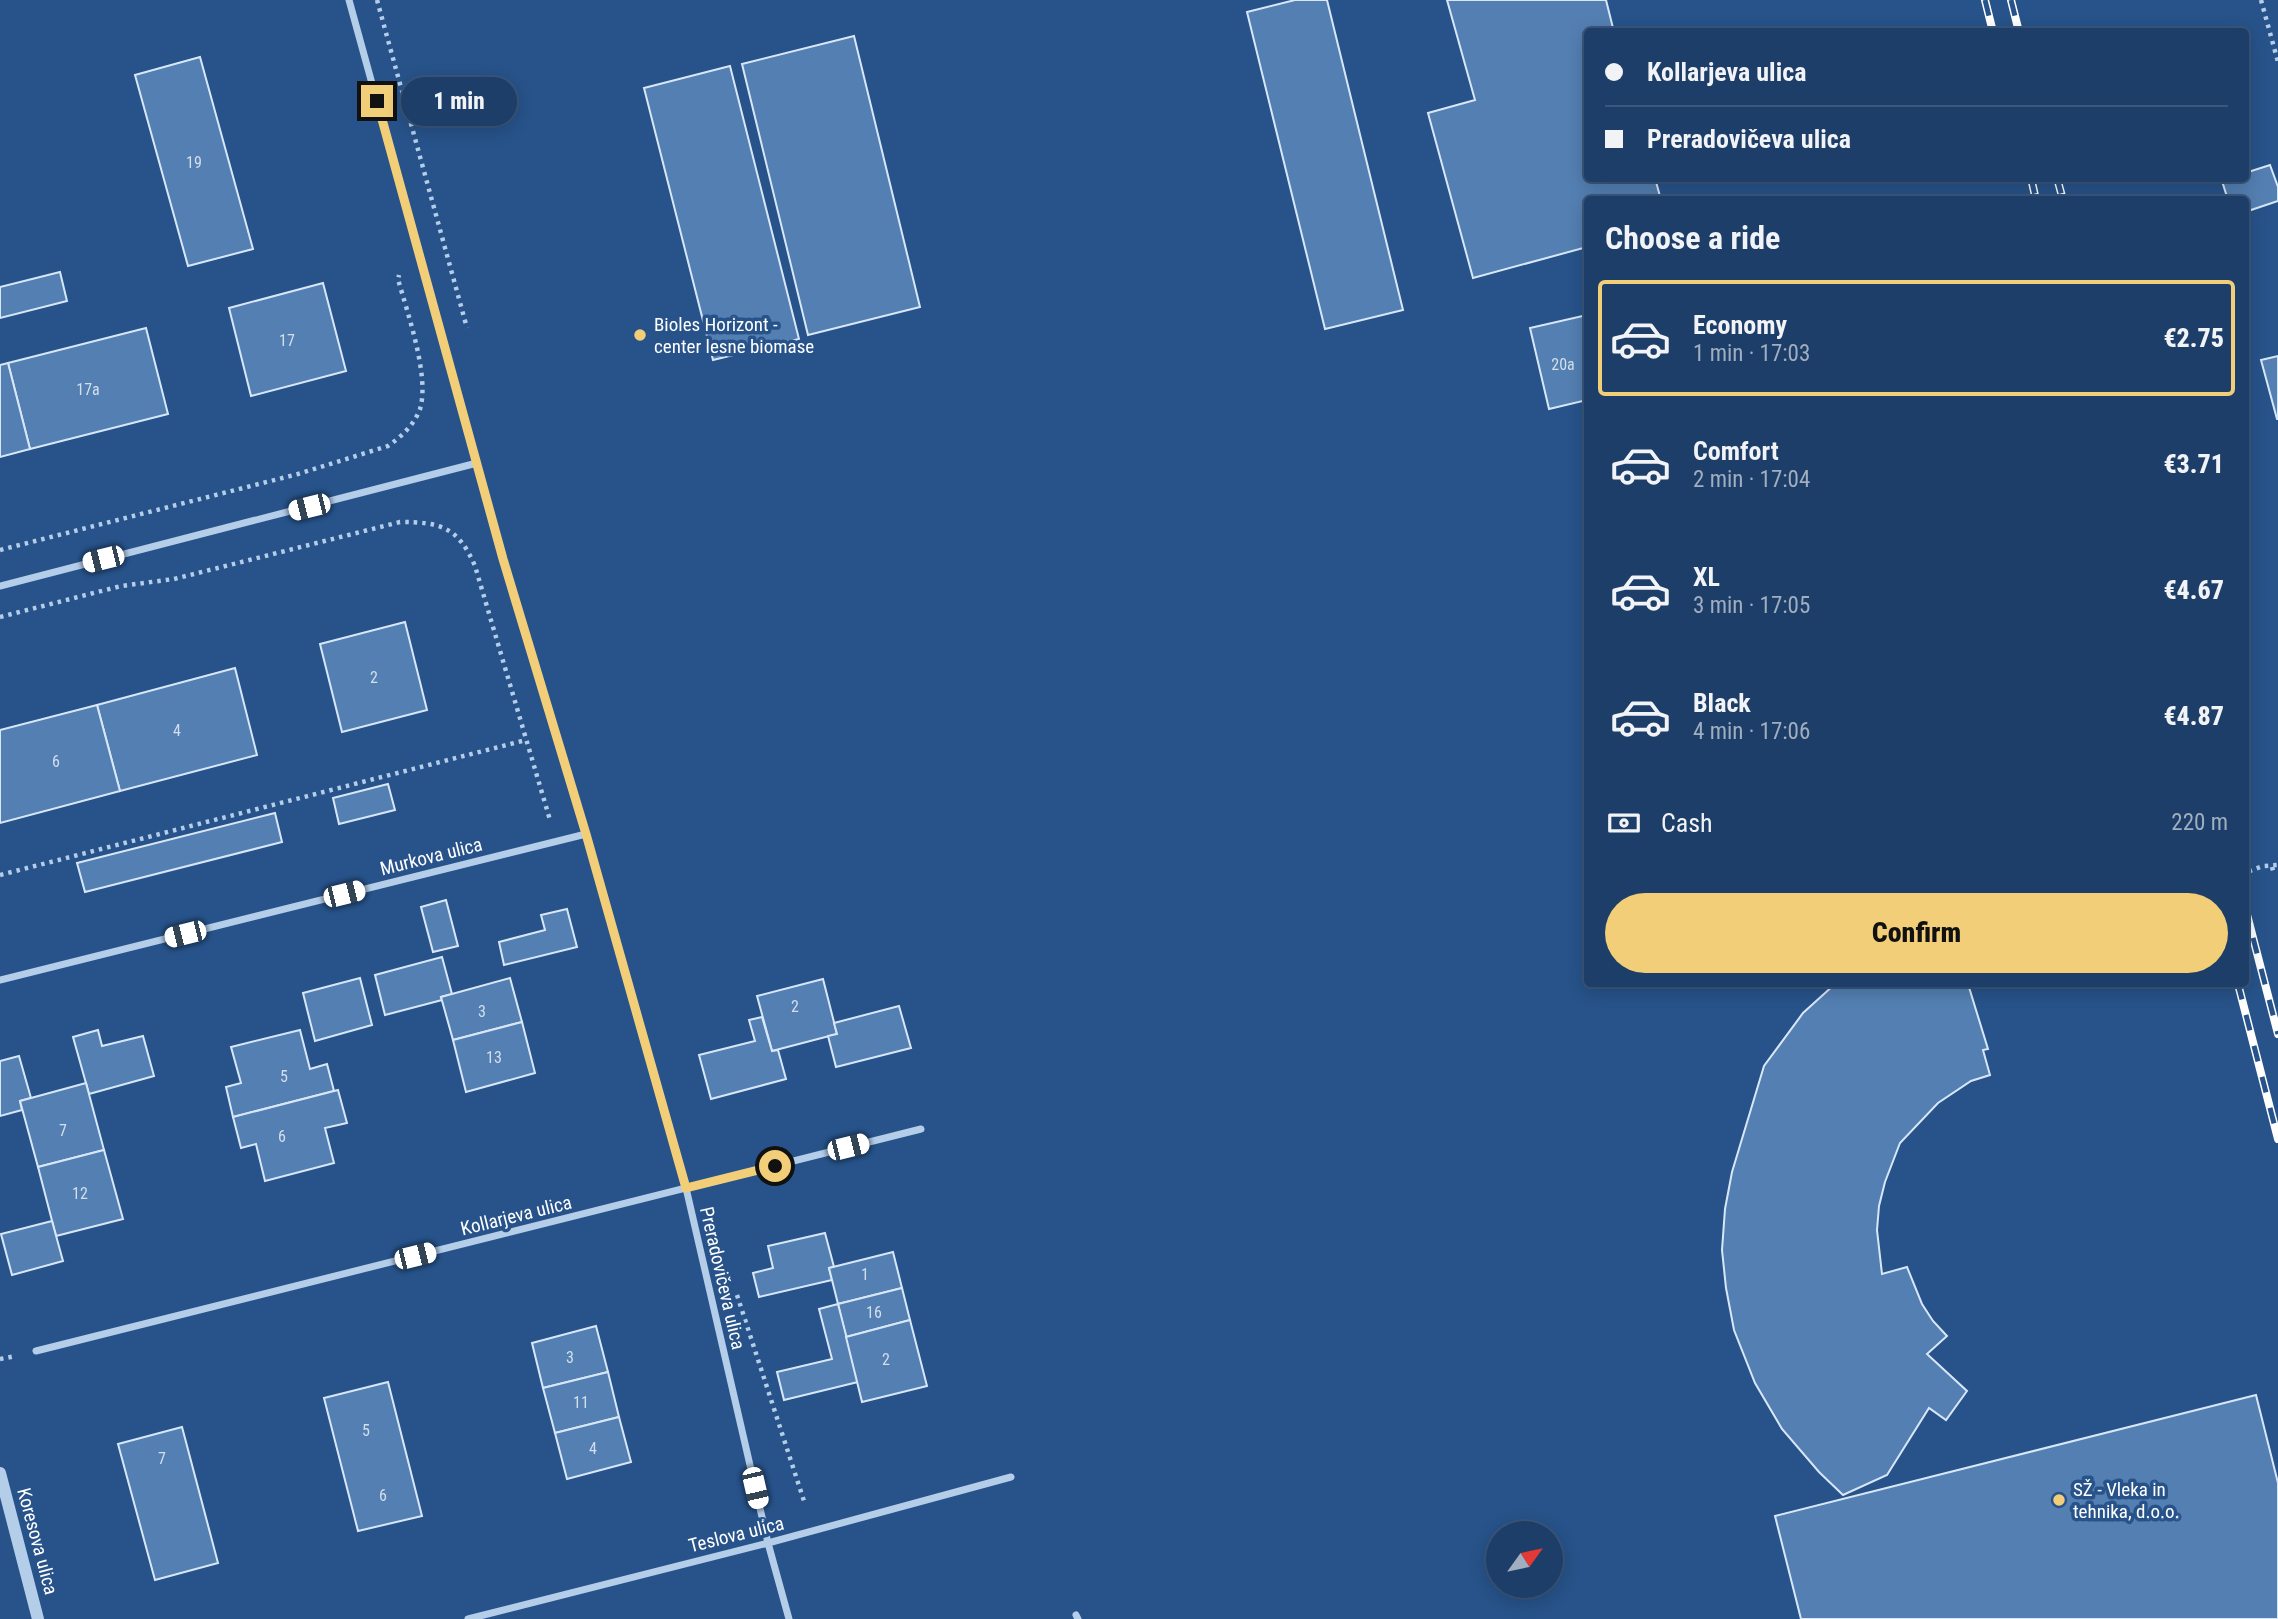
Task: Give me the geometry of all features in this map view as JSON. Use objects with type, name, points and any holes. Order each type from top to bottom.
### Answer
[{"type":"street","name":"Preradovičeva ulica","points":[[349,0],[503,559],[586,834],[686,1188],[768,1542],[789,1619]]},
{"type":"street","points":[[0,586],[477,463]]},
{"type":"street","name":"Murkova ulica","points":[[0,980],[586,834]]},
{"type":"street","name":"Kollarjeva ulica","points":[[36,1351],[921,1129]]},
{"type":"street","name":"Koresova ulica","points":[[0,1473],[38,1619]]},
{"type":"street","name":"Teslova ulica","points":[[468,1619],[1011,1477]]},
{"type":"path","points":[[377,0],[470,341]]},
{"type":"path","points":[[2261,0],[2278,62]]},
{"type":"path","points":[[0,550],[298,474],[365,454],[394,442],[412,425],[420,409],[423,388],[420,364],[398,279]]},
{"type":"path","points":[[0,617],[121,586],[174,579],[400,522],[428,522],[442,526],[458,536],[475,566],[556,841]]},
{"type":"path","points":[[0,875],[526,740]]},
{"type":"path","points":[[2249,870],[2250,872],[2263,866],[2275,866],[2274,874]]},
{"type":"building","points":[[1295,0],[1327,0],[1403,310],[1325,329],[1247,12]]},
{"type":"building","points":[[1447,0],[1606,0],[1613,28],[1584,28],[1584,182],[1656,182],[1660,196],[1584,196],[1584,248],[1473,278],[1428,113],[1475,100]]},
{"type":"building","points":[[854,36],[920,307],[808,335],[742,64]]},
{"type":"building","points":[[200,57],[253,249],[188,266],[135,75]]},
{"type":"building","points":[[730,66],[799,339],[713,360],[644,88]]},
{"type":"building","points":[[2270,165],[2278,187],[2278,201],[2249,211],[2249,196],[2227,196],[2222,182],[2249,182],[2249,172]]},
{"type":"building","points":[[60,272],[67,301],[0,318],[0,287]]},
{"type":"building","points":[[323,283],[346,371],[251,396],[229,308]]},
{"type":"building","points":[[1584,316],[1584,401],[1549,409],[1530,328]]},
{"type":"building","points":[[146,328],[168,414],[30,449],[8,363]]},
{"type":"building","points":[[2278,356],[2278,419],[2277,419],[2261,360]]},
{"type":"building","points":[[8,363],[30,449],[0,457],[0,365]]},
{"type":"building","points":[[405,622],[427,710],[342,732],[320,644]]},
{"type":"building","points":[[235,668],[257,755],[120,791],[97,705]]},
{"type":"building","points":[[97,705],[120,791],[0,823],[0,730]]},
{"type":"building","points":[[388,784],[395,810],[339,824],[333,798]]},
{"type":"building","points":[[275,813],[282,842],[85,892],[77,863]]},
{"type":"building","points":[[446,900],[458,946],[433,952],[421,907]]},
{"type":"building","points":[[567,909],[577,947],[504,965],[499,942],[545,930],[541,915]]},
{"type":"building","points":[[442,957],[452,994],[441,997],[442,1000],[385,1015],[375,975]]},
{"type":"building","points":[[360,978],[372,1025],[315,1041],[303,993]]},
{"type":"building","points":[[510,978],[522,1022],[453,1040],[441,997]]},
{"type":"building","points":[[823,979],[837,1034],[772,1051],[757,996]]},
{"type":"building","points":[[1832,987],[1969,987],[1988,1049],[1983,1050],[1990,1075],[1971,1081],[1938,1103],[1900,1143],[1885,1182],[1877,1230],[1882,1274],[1907,1267],[1922,1304],[1947,1336],[1927,1354],[1967,1391],[1946,1420],[1929,1408],[1887,1475],[1843,1495],[1782,1429],[1755,1383],[1734,1330],[1722,1250],[1725,1209],[1732,1172],[1764,1066],[1803,1013]]},
{"type":"building","points":[[899,1006],[911,1048],[836,1067],[828,1036],[837,1034],[834,1023]]},
{"type":"building","points":[[762,1017],[772,1051],[778,1050],[786,1079],[711,1099],[699,1055],[755,1041],[749,1020]]},
{"type":"building","points":[[522,1022],[535,1073],[466,1092],[453,1040]]},
{"type":"building","points":[[98,1030],[102,1046],[143,1036],[154,1076],[89,1094],[73,1037]]},
{"type":"building","points":[[300,1030],[310,1069],[327,1064],[334,1091],[233,1117],[226,1087],[241,1083],[231,1047]]},
{"type":"building","points":[[19,1056],[31,1098],[20,1101],[22,1110],[0,1116],[0,1061]]},
{"type":"building","points":[[86,1083],[104,1150],[38,1167],[20,1101]]},
{"type":"building","points":[[338,1090],[347,1123],[325,1128],[334,1163],[265,1181],[256,1144],[241,1148],[233,1117]]},
{"type":"building","points":[[104,1150],[123,1219],[56,1236],[38,1167]]},
{"type":"building","points":[[52,1221],[63,1261],[12,1275],[1,1234]]},
{"type":"building","points":[[825,1233],[834,1267],[829,1268],[832,1280],[759,1297],[753,1273],[773,1268],[768,1246]]},
{"type":"building","points":[[893,1252],[902,1288],[838,1304],[829,1268]]},
{"type":"building","points":[[902,1288],[910,1320],[846,1337],[838,1304]]},
{"type":"building","points":[[838,1304],[858,1382],[784,1400],[777,1372],[832,1359],[819,1309]]},
{"type":"building","points":[[910,1320],[927,1386],[862,1402],[846,1337]]},
{"type":"building","points":[[596,1326],[608,1372],[543,1388],[532,1343]]},
{"type":"building","points":[[608,1372],[619,1417],[555,1433],[543,1388]]},
{"type":"building","points":[[388,1382],[422,1516],[358,1531],[324,1398]]},
{"type":"building","name":"SŽ - Vleka in tehnika, d.o.o.","points":[[2256,1395],[2278,1483],[2278,1619],[1801,1619],[1775,1516]]},
{"type":"building","points":[[619,1417],[631,1462],[567,1479],[555,1433]]},
{"type":"building","points":[[182,1427],[218,1563],[155,1580],[118,1444]]},
{"type":"railway","points":[[1985,0],[1992,28]]},
{"type":"railway","points":[[2011,0],[2018,28]]},
{"type":"railway","points":[[2032,182],[2035,196]]},
{"type":"railway","points":[[2058,182],[2062,196]]},
{"type":"railway","points":[[2249,922],[2278,1034]]},
{"type":"railway","points":[[2239,987],[2278,1139]]},
{"type":"place","name":"Bioles Horizont - center lesne biomase","points":[[640,335]]},
{"type":"place","name":"SŽ - Vleka in tehnika, d.o.o.","points":[[2059,1500]]},
{"type":"route","points":[[377,101],[503,559],[586,834],[686,1188],[775,1166]]}]
